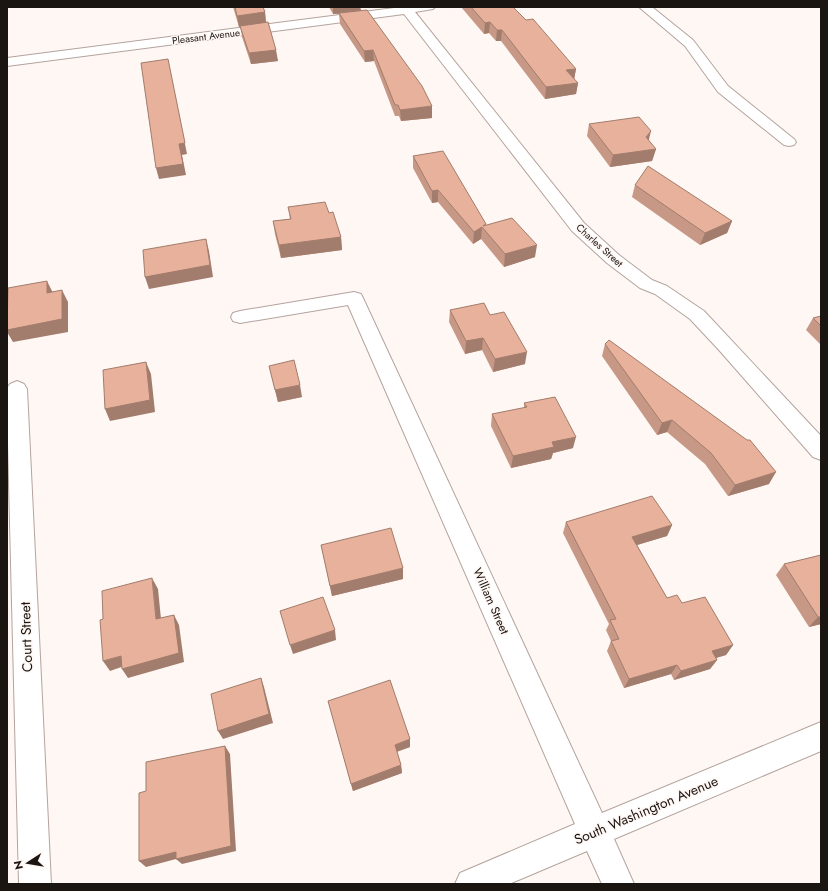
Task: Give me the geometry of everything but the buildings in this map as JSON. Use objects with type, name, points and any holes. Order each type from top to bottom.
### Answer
[{"type":"street","name":"Pleasant Avenue","points":[[7,62],[429,7]]},
{"type":"street","points":[[645,7],[690,43],[723,89],[789,142]]},
{"type":"street","name":"Charles Street","points":[[408,10],[578,227],[613,259],[646,284],[660,290],[697,315],[726,345],[821,451]]},
{"type":"street","name":"William Street","points":[[240,317],[354,298],[618,884]]},
{"type":"street","name":"Court Street","points":[[17,389],[36,884]]},
{"type":"street","name":"South Washington Avenue","points":[[471,884],[595,833],[821,736]]}]
